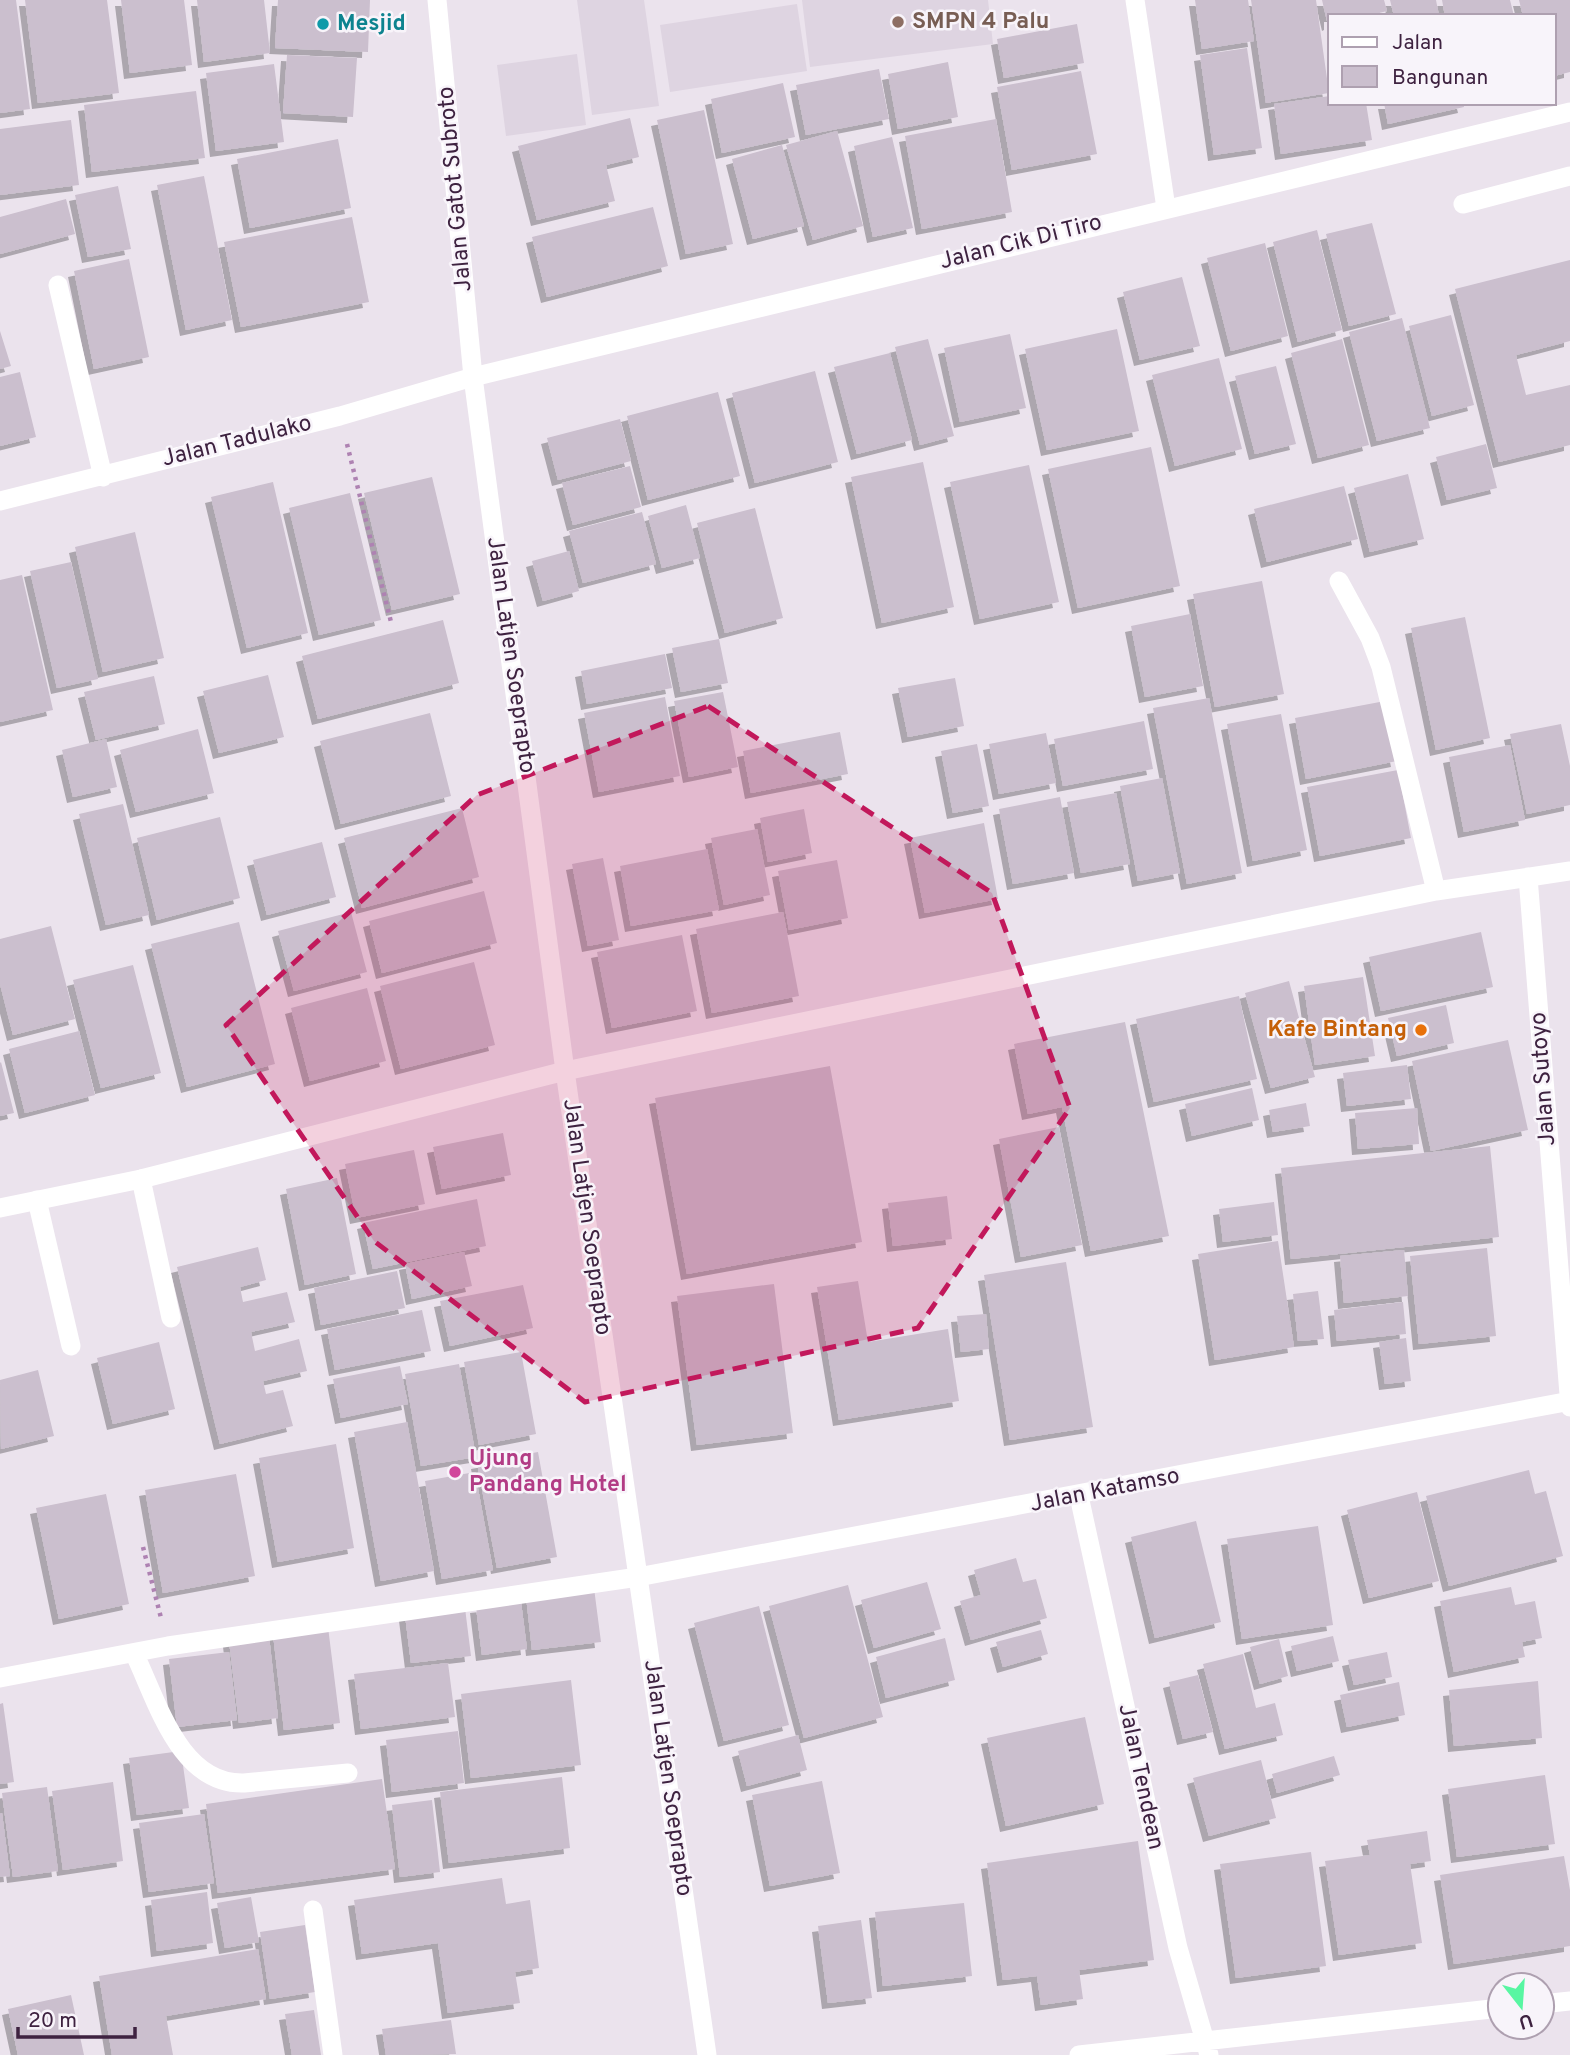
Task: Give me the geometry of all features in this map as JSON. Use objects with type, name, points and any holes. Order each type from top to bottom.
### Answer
[{"type":"street","name":"Jalan Gatot Subroto","points":[[437,0],[473,377]]},
{"type":"street","points":[[1135,0],[1166,208]]},
{"type":"street","name":"Jalan Cik Di Tiro","points":[[473,377],[1166,208],[1570,113]]},
{"type":"street","points":[[1463,204],[1570,176]]},
{"type":"street","points":[[58,285],[103,477]]},
{"type":"street","name":"Jalan Tadulako","points":[[0,501],[340,416],[473,377]]},
{"type":"street","name":"Jalan Latjen Soeprapto","points":[[473,377],[565,1071],[704,2055]]},
{"type":"street","points":[[1339,581],[1370,638],[1381,667],[1436,891]]},
{"type":"street","points":[[0,1208],[141,1179],[565,1071],[1436,891],[1570,871]]},
{"type":"street","name":"Jalan Sutoyo","points":[[1528,877],[1570,1407]]},
{"type":"street","points":[[141,1179],[171,1318]]},
{"type":"street","points":[[37,1200],[71,1346]]},
{"type":"street","name":"Jalan Katamso","points":[[0,1678],[135,1655],[168,1646],[638,1577],[1079,1496],[1570,1401]]},
{"type":"street","name":"Jalan Tendean","points":[[1079,1496],[1178,1948],[1208,2047]]},
{"type":"street","points":[[135,1655],[175,1739],[194,1765],[208,1777],[227,1784],[348,1773]]},
{"type":"street","points":[[313,1910],[333,2055]]},
{"type":"street","points":[[1079,2055],[1208,2047],[1486,2010]]},
{"type":"path","points":[[340,416],[390,622]]},
{"type":"path","points":[[143,1547],[168,1646]]},
{"type":"highlighted area","points":[[708,706],[992,893],[1070,1108],[918,1328],[585,1402],[374,1241],[226,1025],[477,795]]},
{"type":"shaded area","points":[[577,0],[644,0],[659,106],[592,115]]},
{"type":"shaded area","name":"SMPN 4 Palu","points":[[802,0],[988,0],[993,44],[810,67]]},
{"type":"shaded area","points":[[797,4],[807,71],[670,92],[660,25]]},
{"type":"shaded area","points":[[577,54],[586,125],[506,136],[497,65]]},
{"type":"building","points":[[0,0],[16,0],[30,109],[0,113]]},
{"type":"building","points":[[25,0],[107,0],[119,93],[38,103]]},
{"type":"building","points":[[121,0],[184,0],[192,65],[130,73]]},
{"type":"building","points":[[197,0],[264,0],[270,53],[204,62]]},
{"type":"building","name":"Mesjid","points":[[278,0],[370,0],[368,52],[275,48]]},
{"type":"building","points":[[1195,0],[1248,0],[1254,41],[1202,49]]},
{"type":"building","points":[[1251,0],[1316,0],[1328,93],[1266,103]]},
{"type":"building","points":[[1322,0],[1384,0],[1387,11],[1375,14],[1328,14],[1328,25]]},
{"type":"building","points":[[1390,0],[1436,0],[1439,14],[1394,14]]},
{"type":"building","points":[[1442,0],[1510,0],[1514,14],[1445,14]]},
{"type":"building","points":[[1519,0],[1570,0],[1570,72],[1556,76],[1556,14],[1522,14]]},
{"type":"building","points":[[1077,24],[1084,63],[1004,78],[997,39]]},
{"type":"building","points":[[1247,48],[1262,148],[1214,155],[1200,55]]},
{"type":"building","points":[[287,55],[357,58],[353,117],[283,113]]},
{"type":"building","points":[[948,62],[958,117],[898,129],[888,74]]},
{"type":"building","points":[[274,64],[284,142],[216,151],[206,73]]},
{"type":"building","points":[[879,69],[889,119],[806,135],[796,85]]},
{"type":"building","points":[[1081,71],[1097,154],[1012,170],[997,87]]},
{"type":"building","points":[[783,83],[795,137],[722,153],[711,99]]},
{"type":"building","points":[[196,91],[205,158],[92,172],[84,105]]},
{"type":"building","points":[[1328,96],[1328,105],[1366,105],[1372,140],[1281,154],[1274,104]]},
{"type":"building","points":[[1384,105],[1464,107],[1388,124]]},
{"type":"building","points":[[704,110],[733,244],[686,254],[657,120]]},
{"type":"building","points":[[630,118],[639,157],[606,165],[615,201],[537,220],[518,146]]},
{"type":"building","points":[[996,119],[1012,212],[922,229],[905,136]]},
{"type":"building","points":[[71,120],[79,185],[0,195],[0,129]]},
{"type":"building","points":[[837,131],[863,226],[813,240],[786,145]]},
{"type":"building","points":[[892,137],[913,228],[873,237],[854,146]]},
{"type":"building","points":[[338,139],[351,208],[250,228],[237,159]]},
{"type":"building","points":[[782,145],[804,226],[753,239],[732,159]]},
{"type":"building","points":[[204,176],[232,320],[186,330],[157,185]]},
{"type":"building","points":[[118,186],[131,249],[88,257],[75,195]]},
{"type":"building","points":[[66,199],[75,234],[0,254],[0,217]]},
{"type":"building","points":[[653,207],[668,266],[547,297],[532,237]]},
{"type":"building","points":[[352,217],[369,302],[241,327],[224,242]]},
{"type":"building","points":[[1372,223],[1396,314],[1349,326],[1326,234]]},
{"type":"building","points":[[1317,230],[1342,330],[1298,342],[1273,242]]},
{"type":"building","points":[[1265,243],[1288,336],[1231,351],[1207,258]]},
{"type":"building","points":[[129,259],[149,357],[94,369],[74,271]]},
{"type":"building","points":[[1570,260],[1570,341],[1516,355],[1526,395],[1570,385],[1570,445],[1499,462],[1455,289]]},
{"type":"building","points":[[1182,277],[1200,346],[1140,360],[1123,292]]},
{"type":"building","points":[[1451,315],[1474,405],[1432,416],[1409,326]]},
{"type":"building","points":[[1402,318],[1430,428],[1377,441],[1349,332]]},
{"type":"building","points":[[1117,329],[1139,431],[1047,450],[1025,349]]},
{"type":"building","points":[[0,331],[11,366],[0,369]]},
{"type":"building","points":[[1010,334],[1026,408],[960,422],[944,348]]},
{"type":"building","points":[[928,339],[954,436],[920,445],[895,347]]},
{"type":"building","points":[[1342,339],[1369,445],[1318,458],[1291,353]]},
{"type":"building","points":[[890,353],[912,440],[857,454],[834,367]]},
{"type":"building","points":[[1219,358],[1242,449],[1175,466],[1152,375]]},
{"type":"building","points":[[1276,366],[1296,444],[1255,454],[1235,376]]},
{"type":"building","points":[[815,371],[838,462],[755,483],[732,393]]},
{"type":"building","points":[[20,372],[36,437],[0,446],[0,377]]},
{"type":"building","points":[[718,392],[740,476],[648,500],[627,416]]},
{"type":"building","points":[[620,419],[631,461],[558,480],[547,438]]},
{"type":"building","points":[[1486,444],[1497,488],[1447,500],[1436,457]]},
{"type":"building","points":[[1151,447],[1180,586],[1078,608],[1048,469]]},
{"type":"building","points":[[923,462],[954,607],[882,623],[851,477]]},
{"type":"building","points":[[1029,465],[1059,602],[980,619],[950,482]]},
{"type":"building","points":[[630,466],[641,507],[573,525],[562,483]]},
{"type":"building","points":[[1408,474],[1424,539],[1370,552],[1354,488]]},
{"type":"building","points":[[432,477],[460,594],[392,610],[364,493]]},
{"type":"building","points":[[273,482],[308,633],[247,648],[211,497]]},
{"type":"building","points":[[1344,486],[1358,539],[1267,562],[1254,509]]},
{"type":"building","points":[[350,493],[381,620],[319,635],[289,508]]},
{"type":"building","points":[[686,505],[700,558],[662,568],[648,516]]},
{"type":"building","points":[[755,508],[783,618],[725,633],[697,523]]},
{"type":"building","points":[[642,512],[656,564],[583,583],[569,531]]},
{"type":"building","points":[[135,532],[164,658],[103,672],[75,547]]},
{"type":"building","points":[[569,551],[579,591],[543,601],[532,561]]},
{"type":"building","points":[[71,562],[98,679],[57,688],[30,571]]},
{"type":"building","points":[[22,575],[53,710],[0,722],[0,580]]},
{"type":"building","points":[[1262,581],[1284,694],[1215,707],[1193,594]]},
{"type":"building","points":[[1190,614],[1203,686],[1145,697],[1131,626]]},
{"type":"building","points":[[1465,617],[1490,738],[1436,750],[1411,628]]},
{"type":"building","points":[[443,620],[459,683],[318,719],[302,656]]},
{"type":"building","points":[[719,639],[728,683],[681,692],[672,648]]},
{"type":"building","points":[[665,654],[672,688],[587,704],[581,671]]},
{"type":"building","points":[[268,675],[284,737],[219,753],[203,691]]},
{"type":"building","points":[[154,676],[165,724],[96,740],[84,692]]},
{"type":"building","points":[[955,678],[964,726],[908,737],[898,688]]},
{"type":"building","points":[[723,692],[738,767],[689,777],[674,701]]},
{"type":"building","points":[[665,697],[680,776],[599,792],[584,713]]},
{"type":"building","points":[[1209,698],[1242,873],[1187,884],[1153,708]]},
{"type":"building","points":[[1385,701],[1397,761],[1306,779],[1295,718]]},
{"type":"building","points":[[430,713],[451,796],[341,824],[320,741]]},
{"type":"building","points":[[1281,714],[1307,850],[1253,861],[1227,724]]},
{"type":"building","points":[[1144,721],[1153,769],[1063,786],[1054,739]]},
{"type":"building","points":[[1561,724],[1570,766],[1570,805],[1527,814],[1510,734]]},
{"type":"building","points":[[198,729],[214,793],[136,812],[120,750]]},
{"type":"building","points":[[840,732],[848,774],[751,793],[743,751]]},
{"type":"building","points":[[1046,733],[1056,783],[999,794],[989,744]]},
{"type":"building","points":[[106,739],[117,787],[73,797],[62,750]]},
{"type":"building","points":[[977,744],[989,806],[953,813],[941,751]]},
{"type":"building","points":[[1510,745],[1525,820],[1464,832],[1449,757]]},
{"type":"building","points":[[1398,770],[1411,838],[1320,856],[1307,787]]},
{"type":"building","points":[[1162,778],[1180,873],[1138,881],[1120,786]]},
{"type":"building","points":[[1116,793],[1130,864],[1081,873],[1067,802]]},
{"type":"building","points":[[1060,797],[1074,873],[1013,884],[999,809]]},
{"type":"building","points":[[123,804],[149,915],[106,925],[79,814]]},
{"type":"building","points":[[462,808],[479,877],[362,908],[344,838]]},
{"type":"building","points":[[804,809],[812,853],[768,862],[760,818]]},
{"type":"building","points":[[220,817],[240,898],[157,920],[137,838]]},
{"type":"building","points":[[984,823],[998,899],[925,913],[910,838]]},
{"type":"building","points":[[757,829],[770,895],[724,905],[711,838]]},
{"type":"building","points":[[322,842],[336,897],[267,915],[253,860]]},
{"type":"building","points":[[707,849],[719,910],[631,926],[620,866]]},
{"type":"building","points":[[603,858],[619,940],[588,946],[572,864]]},
{"type":"building","points":[[837,860],[848,918],[789,930],[778,871]]},
{"type":"building","points":[[484,891],[497,943],[382,973],[369,921]]},
{"type":"building","points":[[351,912],[367,972],[294,991],[278,931]]},
{"type":"building","points":[[783,912],[799,996],[712,1013],[696,929]]},
{"type":"building","points":[[239,922],[275,1064],[187,1087],[151,944]]},
{"type":"building","points":[[51,926],[75,1019],[13,1035],[0,984],[0,939]]},
{"type":"building","points":[[1481,932],[1493,987],[1381,1011],[1369,957]]},
{"type":"building","points":[[682,935],[697,1011],[612,1028],[597,952]]},
{"type":"building","points":[[474,962],[495,1045],[401,1069],[380,986]]},
{"type":"building","points":[[133,965],[161,1073],[101,1088],[73,980]]},
{"type":"building","points":[[1363,977],[1375,1056],[1315,1065],[1304,986]]},
{"type":"building","points":[[1289,981],[1315,1077],[1271,1088],[1245,993]]},
{"type":"building","points":[[367,988],[386,1061],[310,1081],[291,1008]]},
{"type":"building","points":[[1239,996],[1257,1079],[1154,1102],[1136,1019]]},
{"type":"building","name":"Kafe Bintang","points":[[1446,1005],[1454,1043],[1397,1056],[1388,1018]]},
{"type":"building","points":[[1125,1022],[1169,1236],[1091,1251],[1062,1107],[1028,1114],[1014,1044]]},
{"type":"building","points":[[79,1031],[95,1095],[25,1113],[9,1049]]},
{"type":"building","points":[[1508,1040],[1528,1130],[1431,1151],[1412,1061]]},
{"type":"building","points":[[0,1063],[14,1113],[0,1116]]},
{"type":"building","points":[[1407,1065],[1411,1099],[1347,1106],[1343,1073]]},
{"type":"building","points":[[830,1066],[862,1242],[687,1274],[655,1098]]},
{"type":"building","points":[[1252,1088],[1259,1120],[1192,1136],[1185,1104]]},
{"type":"building","points":[[1306,1103],[1310,1126],[1273,1132],[1269,1110]]},
{"type":"building","points":[[1417,1108],[1419,1144],[1358,1149],[1355,1113]]},
{"type":"building","points":[[1059,1127],[1082,1245],[1021,1257],[999,1139]]},
{"type":"building","points":[[503,1133],[511,1175],[442,1189],[433,1147]]},
{"type":"building","points":[[1490,1146],[1499,1237],[1291,1259],[1281,1168]]},
{"type":"building","points":[[414,1150],[425,1204],[356,1218],[345,1164]]},
{"type":"building","points":[[337,1178],[356,1274],[305,1285],[286,1189]]},
{"type":"building","points":[[947,1196],[952,1239],[893,1246],[888,1203]]},
{"type":"building","points":[[477,1199],[486,1246],[373,1269],[363,1223]]},
{"type":"building","points":[[1274,1202],[1278,1235],[1223,1242],[1219,1209]]},
{"type":"building","points":[[1278,1241],[1294,1347],[1215,1360],[1198,1254]]},
{"type":"building","points":[[258,1247],[266,1280],[240,1287],[243,1302],[287,1292],[295,1322],[251,1332],[255,1351],[299,1339],[307,1371],[263,1381],[266,1394],[283,1390],[293,1426],[220,1444],[177,1267]]},
{"type":"building","points":[[1487,1248],[1496,1336],[1419,1344],[1410,1256]]},
{"type":"building","points":[[1404,1250],[1408,1296],[1344,1303],[1340,1256]]},
{"type":"building","points":[[464,1252],[472,1286],[412,1299],[405,1264]]},
{"type":"building","points":[[1066,1262],[1093,1427],[1010,1440],[984,1275]]},
{"type":"building","points":[[397,1271],[405,1308],[321,1325],[314,1288]]},
{"type":"building","points":[[858,1281],[868,1342],[948,1329],[959,1401],[839,1420],[817,1287]]},
{"type":"building","points":[[774,1284],[793,1433],[697,1445],[677,1296]]},
{"type":"building","points":[[523,1285],[533,1328],[450,1346],[440,1301]]},
{"type":"building","points":[[1318,1291],[1324,1339],[1298,1341],[1293,1294]]},
{"type":"building","points":[[1403,1302],[1406,1334],[1337,1341],[1334,1310]]},
{"type":"building","points":[[422,1310],[431,1351],[335,1370],[327,1329]]},
{"type":"building","points":[[986,1314],[989,1349],[961,1352],[957,1316]]},
{"type":"building","points":[[1406,1338],[1411,1381],[1385,1384],[1379,1342]]},
{"type":"building","points":[[159,1342],[175,1409],[113,1424],[97,1358]]},
{"type":"building","points":[[521,1352],[536,1434],[479,1445],[464,1362]]},
{"type":"building","points":[[459,1364],[476,1457],[421,1466],[405,1374]]},
{"type":"building","points":[[400,1366],[408,1404],[341,1418],[333,1379]]},
{"type":"building","points":[[38,1370],[54,1436],[1,1449],[0,1380]]},
{"type":"building","points":[[407,1422],[434,1571],[381,1581],[354,1432]]},
{"type":"building","points":[[336,1444],[354,1548],[278,1562],[259,1458]]},
{"type":"building","points":[[538,1452],[557,1557],[497,1568],[477,1463]]},
{"type":"building","points":[[1529,1470],[1535,1494],[1546,1491],[1563,1556],[1449,1586],[1426,1496]]},
{"type":"building","points":[[475,1472],[493,1570],[442,1579],[425,1481]]},
{"type":"building","points":[[236,1474],[255,1576],[163,1593],[145,1490]]},
{"type":"building","points":[[1417,1492],[1439,1581],[1369,1598],[1347,1510]]},
{"type":"building","points":[[106,1494],[129,1604],[59,1619],[36,1508]]},
{"type":"building","points":[[1196,1521],[1221,1622],[1155,1638],[1131,1537]]},
{"type":"building","points":[[1318,1526],[1333,1625],[1242,1639],[1227,1539]]},
{"type":"building","points":[[1016,1558],[1023,1582],[1036,1579],[1047,1618],[971,1640],[960,1601],[981,1595],[974,1570]]},
{"type":"building","points":[[927,1582],[941,1629],[874,1648],[861,1600]]},
{"type":"building","points":[[848,1585],[883,1717],[804,1738],[769,1606]]},
{"type":"building","points":[[1511,1587],[1515,1605],[1535,1601],[1542,1638],[1522,1642],[1525,1657],[1454,1672],[1440,1601]]},
{"type":"building","points":[[594,1588],[601,1642],[532,1650],[526,1596]]},
{"type":"building","points":[[521,1602],[527,1649],[482,1655],[476,1607]]},
{"type":"building","points":[[759,1606],[789,1725],[724,1741],[694,1623]]},
{"type":"building","points":[[465,1608],[471,1656],[411,1663],[405,1615]]},
{"type":"building","points":[[328,1627],[340,1723],[284,1730],[273,1634]]},
{"type":"building","points":[[1041,1630],[1048,1654],[1003,1667],[996,1642]]},
{"type":"building","points":[[269,1636],[278,1718],[239,1723],[229,1641]]},
{"type":"building","points":[[1333,1636],[1339,1661],[1297,1671],[1291,1646]]},
{"type":"building","points":[[945,1638],[955,1680],[886,1698],[876,1657]]},
{"type":"building","points":[[1279,1639],[1288,1676],[1260,1684],[1250,1647]]},
{"type":"building","points":[[229,1652],[237,1720],[177,1727],[169,1659]]},
{"type":"building","points":[[1387,1652],[1392,1677],[1354,1685],[1348,1660]]},
{"type":"building","points":[[1243,1654],[1256,1708],[1275,1703],[1283,1735],[1225,1749],[1203,1664]]},
{"type":"building","points":[[448,1663],[455,1717],[361,1729],[354,1674]]},
{"type":"building","points":[[1198,1675],[1213,1732],[1183,1739],[1169,1682]]},
{"type":"building","points":[[571,1680],[581,1765],[471,1778],[461,1694]]},
{"type":"building","points":[[1538,1681],[1542,1738],[1454,1746],[1449,1690]]},
{"type":"building","points":[[1399,1682],[1405,1715],[1347,1727],[1340,1695]]},
{"type":"building","points":[[3,1703],[14,1782],[0,1784],[0,1704]]},
{"type":"building","points":[[1085,1717],[1104,1804],[1006,1826],[987,1738]]},
{"type":"building","points":[[458,1731],[464,1783],[392,1792],[386,1740]]},
{"type":"building","points":[[798,1735],[807,1770],[747,1786],[738,1751]]},
{"type":"building","points":[[181,1751],[189,1808],[137,1815],[129,1758]]},
{"type":"building","points":[[1334,1756],[1340,1775],[1277,1793],[1272,1774]]},
{"type":"building","points":[[1261,1760],[1276,1818],[1209,1836],[1193,1778]]},
{"type":"building","points":[[1545,1775],[1555,1844],[1457,1857],[1448,1789]]},
{"type":"building","points":[[562,1777],[570,1848],[449,1863],[440,1792]]},
{"type":"building","points":[[382,1779],[395,1869],[218,1893],[206,1804]]},
{"type":"building","points":[[822,1781],[840,1873],[770,1886],[752,1795]]},
{"type":"building","points":[[113,1782],[123,1861],[63,1870],[52,1791]]},
{"type":"building","points":[[47,1787],[58,1871],[13,1877],[2,1793]]},
{"type":"building","points":[[432,1800],[440,1872],[400,1877],[392,1805]]},
{"type":"building","points":[[2,1813],[10,1876],[0,1877],[0,1814]]},
{"type":"building","points":[[204,1814],[214,1883],[149,1892],[139,1823]]},
{"type":"building","points":[[1427,1831],[1431,1861],[1410,1864],[1422,1943],[1339,1955],[1325,1861],[1370,1855],[1367,1840]]},
{"type":"building","points":[[1138,1841],[1154,1960],[1079,1970],[1083,1999],[1041,2005],[1037,1976],[1003,1980],[987,1863]]},
{"type":"building","points":[[1311,1852],[1326,1966],[1236,1978],[1220,1864]]},
{"type":"building","points":[[1564,1856],[1570,1890],[1570,1946],[1454,1964],[1440,1875]]},
{"type":"building","points":[[502,1878],[506,1904],[530,1900],[539,1968],[515,1972],[520,2003],[448,2013],[438,1943],[362,1954],[354,1900]]},
{"type":"building","points":[[207,1892],[213,1943],[157,1951],[151,1900]]},
{"type":"building","points":[[251,1897],[259,1942],[225,1948],[217,1903]]},
{"type":"building","points":[[964,1903],[972,1976],[883,1986],[875,1912]]},
{"type":"building","points":[[861,1920],[872,1998],[828,2003],[818,1926]]},
{"type":"building","points":[[305,1925],[315,1992],[270,1999],[260,1932]]},
{"type":"building","points":[[258,1949],[266,1999],[166,2016],[173,2055],[112,2055],[99,1976]]},
{"type":"building","points":[[71,1995],[84,2055],[18,2055],[8,2009]]},
{"type":"building","points":[[314,2010],[321,2055],[292,2055],[285,2014]]},
{"type":"building","points":[[451,2020],[456,2054],[386,2055],[382,2029]]},
{"type":"place","name":"SMPN 4 Palu","points":[[898,22]]},
{"type":"place","name":"Mesjid","points":[[323,24]]},
{"type":"place","name":"Kafe Bintang","points":[[1421,1030]]},
{"type":"place","name":"Ujung Pandang Hotel","points":[[455,1472]]}]
